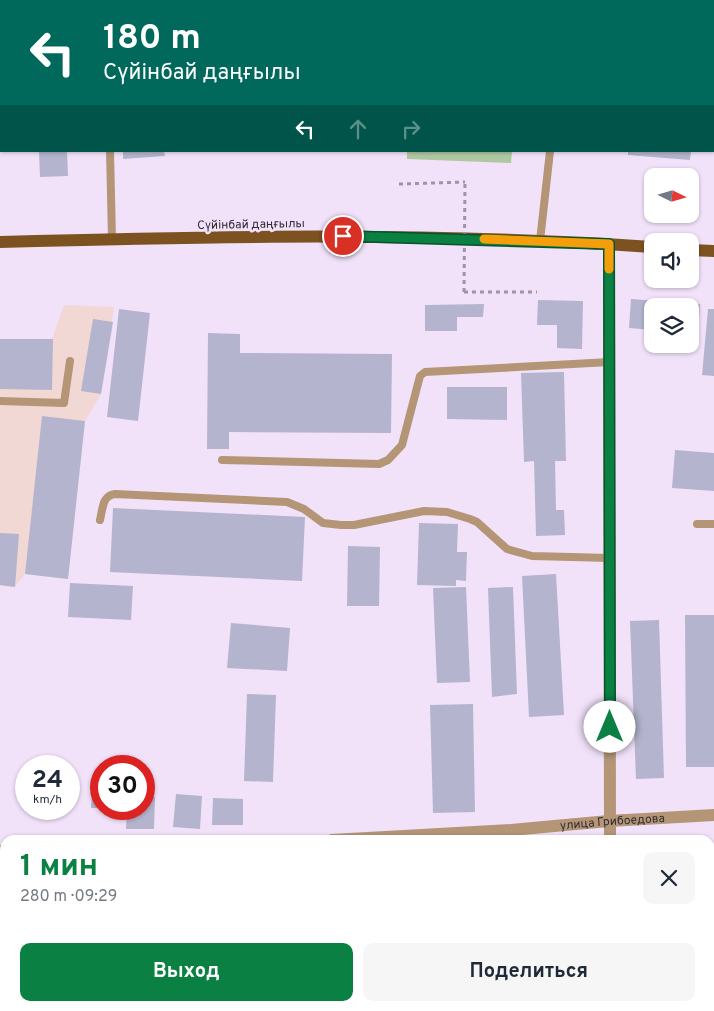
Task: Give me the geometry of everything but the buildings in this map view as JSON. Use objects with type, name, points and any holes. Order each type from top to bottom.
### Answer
[{"type":"main road","name":"Сүйінбай даңғылы","points":[[0,242],[343,236],[540,241],[644,246]]},
{"type":"main road","points":[[699,250],[714,251]]},
{"type":"street","points":[[609,244],[610,835]]},
{"type":"street","name":"улица Грибоедова","points":[[422,835],[511,830],[610,821],[714,816]]},
{"type":"lane","points":[[110,152],[112,239]]},
{"type":"lane","points":[[540,241],[550,152]]},
{"type":"lane","points":[[0,401],[64,403],[70,361]]},
{"type":"lane","points":[[222,460],[379,464],[388,460],[402,445],[420,376],[425,372],[610,362]]},
{"type":"lane","points":[[100,520],[105,498],[115,494],[287,502],[304,509],[323,523],[341,525],[354,525],[424,511],[447,512],[477,522],[507,548],[521,553],[532,556],[610,558]]},
{"type":"lane","points":[[697,524],[714,524]]},
{"type":"path","points":[[399,184],[465,182],[464,292],[537,292]]},
{"type":"shaded area","points":[[64,305],[114,307],[101,394],[85,421],[68,579],[25,574],[15,587],[0,586],[0,339],[52,339]]},
{"type":"green space","points":[[407,152],[512,152],[511,163],[407,159]]},
{"type":"slow traffic","points":[[484,239],[609,244],[609,269]]},
{"type":"route","points":[[343,236],[609,244],[610,727]]}]
